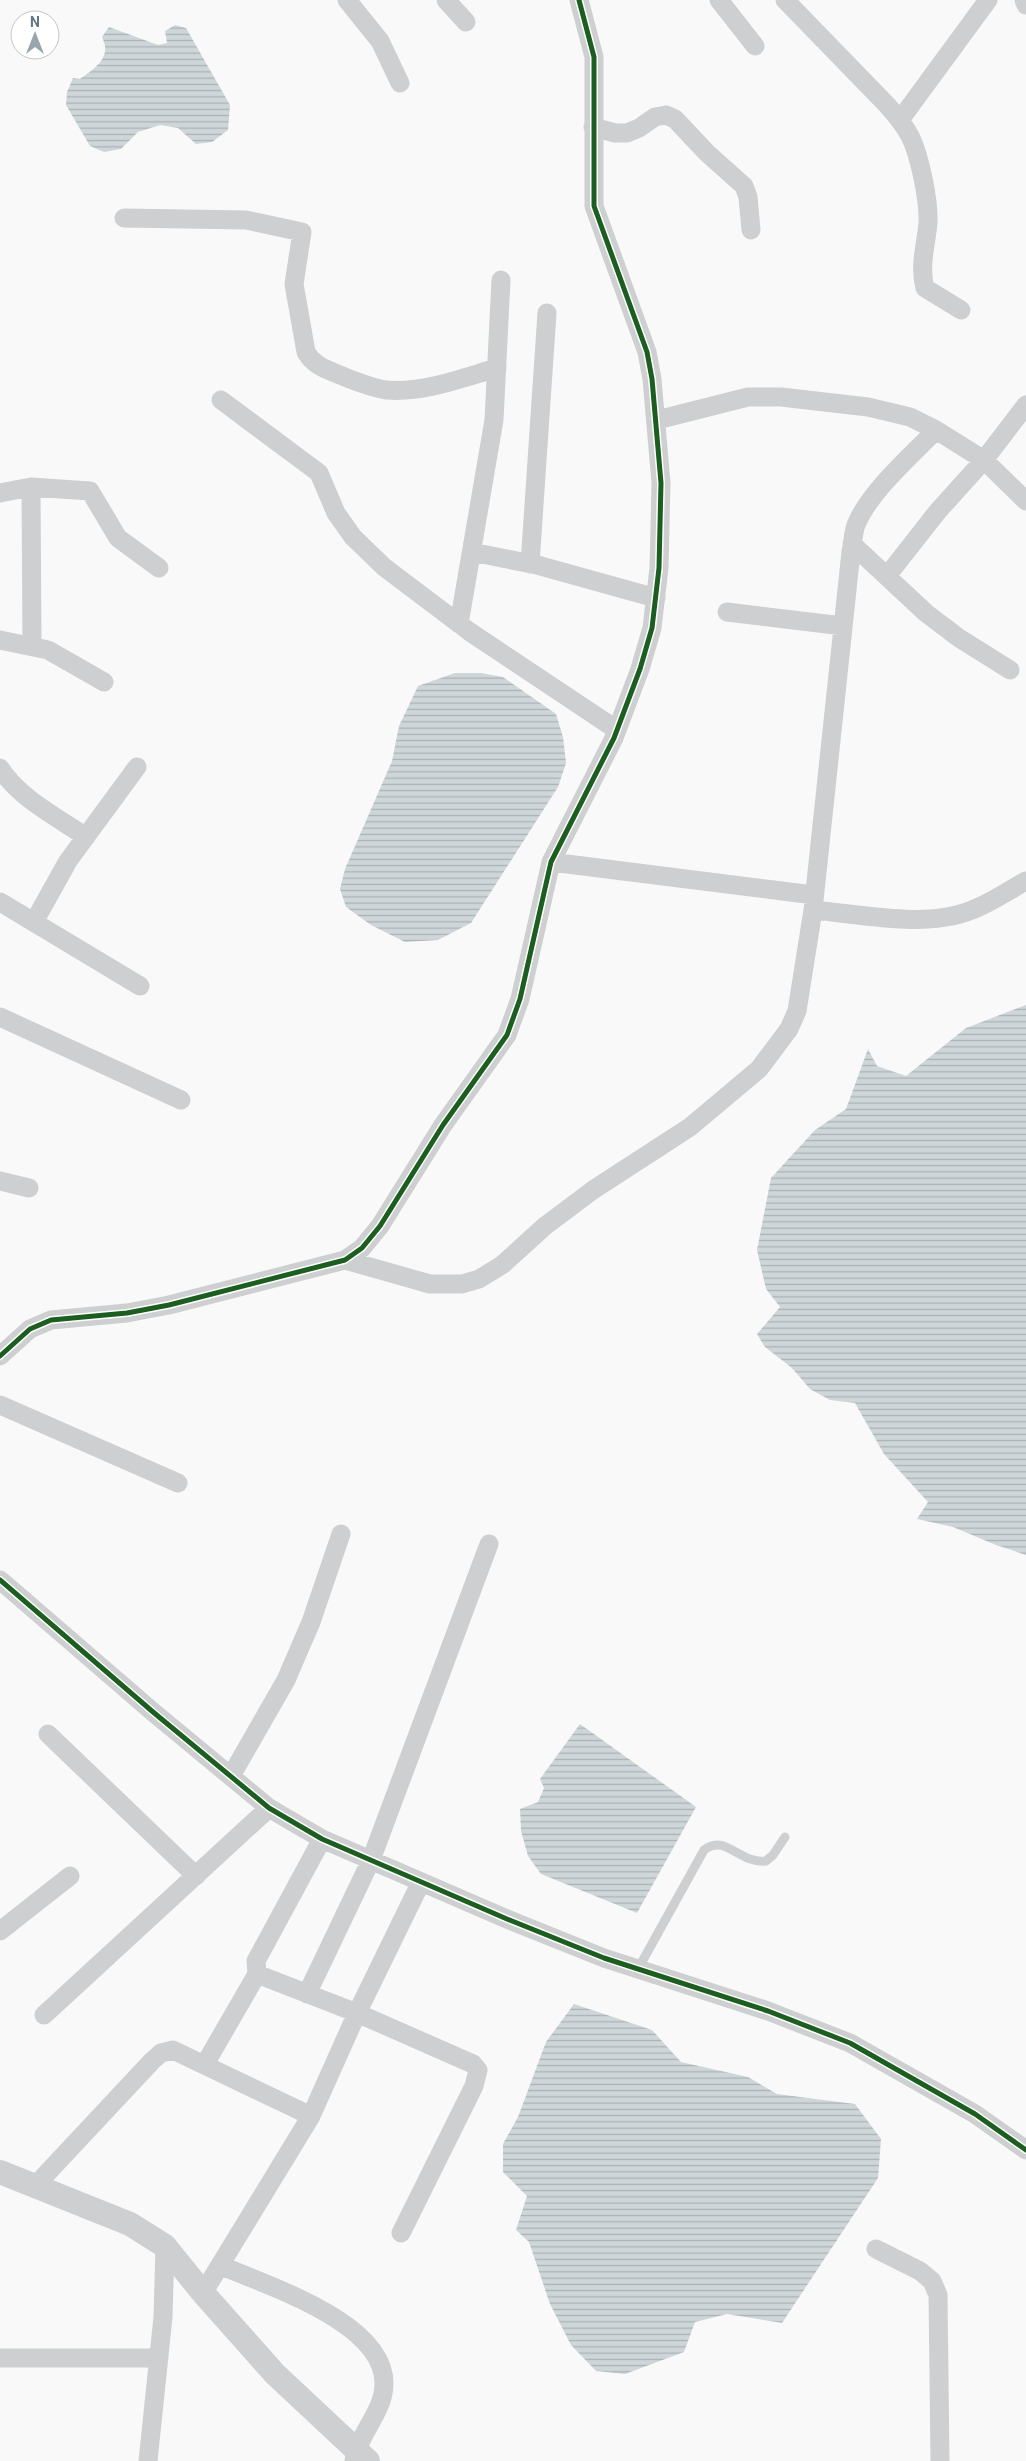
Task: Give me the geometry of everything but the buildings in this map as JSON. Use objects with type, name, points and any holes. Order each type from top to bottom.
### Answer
[{"type":"street","points":[[348,0],[380,41],[400,83]]},
{"type":"street","points":[[446,0],[466,22]]},
{"type":"street","points":[[0,1356],[30,1329],[51,1320],[127,1313],[169,1305],[345,1260],[362,1248],[380,1226],[443,1125],[507,1035],[520,999],[551,862],[617,730],[645,652],[652,628],[659,568],[661,483],[657,420],[647,352],[594,206],[594,57],[579,0]]},
{"type":"street","points":[[719,0],[755,46]]},
{"type":"street","points":[[785,0],[900,120],[911,138],[925,196],[928,221],[922,263],[922,277],[925,288],[961,310]]},
{"type":"street","points":[[900,120],[988,0]]},
{"type":"street","points":[[1024,0],[1026,5]]},
{"type":"street","points":[[593,127],[615,133],[627,133],[639,128],[655,117],[666,115],[675,119],[707,153],[744,186],[748,197],[751,230]]},
{"type":"street","points":[[124,218],[246,220],[302,232],[294,284],[306,352],[311,362],[359,383],[387,390],[407,390],[448,382],[497,368]]},
{"type":"street","points":[[459,624],[494,420],[501,280]]},
{"type":"street","points":[[530,564],[547,314]]},
{"type":"street","points":[[657,420],[748,397],[781,397],[868,407],[910,417],[936,430],[984,460],[1026,500]]},
{"type":"street","points":[[221,400],[319,473],[336,513],[353,537],[384,567],[459,624],[617,730]]},
{"type":"street","points":[[887,576],[938,511],[984,460],[1026,405]]},
{"type":"street","points":[[345,1260],[430,1284],[462,1284],[479,1279],[502,1265],[544,1226],[593,1190],[690,1127],[759,1069],[789,1029],[797,1011],[814,903],[852,544],[856,526],[864,510],[891,477],[936,430]]},
{"type":"street","points":[[0,493],[31,487],[90,491],[118,538],[159,568]]},
{"type":"street","points":[[31,487],[32,645]]},
{"type":"street","points":[[852,544],[926,613],[959,638],[1010,670]]},
{"type":"street","points":[[472,552],[530,564],[656,598]]},
{"type":"street","points":[[727,612],[844,626]]},
{"type":"street","points":[[0,640],[32,645],[48,650],[104,682]]},
{"type":"street","points":[[0,768],[8,780],[22,792],[86,837]]},
{"type":"street","points":[[34,922],[68,861],[137,768]]},
{"type":"street","points":[[551,862],[918,920],[946,917],[972,910],[1026,881]]},
{"type":"street","points":[[0,902],[140,986]]},
{"type":"street","points":[[0,1017],[181,1100]]},
{"type":"street","points":[[0,1181],[29,1188]]},
{"type":"street","points":[[0,1405],[178,1483]]},
{"type":"street","points":[[231,1776],[286,1680],[311,1622],[341,1534]]},
{"type":"street","points":[[307,1994],[370,1860],[489,1544]]},
{"type":"street","points":[[0,1580],[153,1712],[269,1808],[322,1839],[534,1930],[638,1969],[768,2011],[850,2043],[920,2081],[974,2114],[1026,2150]]},
{"type":"street","points":[[48,1734],[196,1876]]},
{"type":"street","points":[[44,2015],[269,1808]]},
{"type":"street","points":[[205,2064],[258,1974],[256,1961],[322,1839]]},
{"type":"street","points":[[0,1931],[70,1876]]},
{"type":"street","points":[[203,2293],[311,2116],[357,2013],[420,1882]]},
{"type":"street","points":[[258,1974],[357,2013],[473,2064],[478,2070],[474,2086],[401,2233]]},
{"type":"street","points":[[35,2186],[161,2053],[173,2050],[311,2116]]},
{"type":"street","points":[[0,2172],[130,2224],[165,2246],[203,2293],[275,2374],[359,2457],[380,2401],[384,2384],[380,2364],[367,2344],[349,2326],[325,2312],[220,2265]]},
{"type":"street","points":[[148,2461],[163,2317],[165,2246]]},
{"type":"street","points":[[876,2249],[920,2271],[932,2280],[938,2295],[940,2461]]},
{"type":"street","points":[[0,2358],[159,2358]]},
{"type":"lane","points":[[638,1969],[704,1850],[711,1845],[718,1844],[750,1861],[766,1861],[773,1855],[785,1837]]},
{"type":"shaded area","points":[[175,25],[186,28],[230,105],[228,130],[212,142],[196,144],[178,128],[160,125],[138,132],[121,149],[104,152],[90,146],[66,105],[67,92],[73,78],[80,79],[92,71],[101,61],[105,50],[102,37],[109,27],[158,45],[167,43],[165,31]]},
{"type":"shaded area","points":[[455,673],[481,673],[503,677],[556,714],[563,737],[566,763],[558,787],[471,923],[438,940],[405,942],[371,925],[346,907],[340,889],[345,869],[392,761],[399,726],[418,686]]},
{"type":"shaded area","points":[[1026,1005],[1026,1555],[953,1527],[917,1519],[928,1502],[884,1454],[855,1403],[830,1400],[810,1389],[792,1368],[765,1347],[757,1334],[780,1307],[766,1289],[757,1250],[771,1178],[815,1130],[846,1109],[868,1049],[877,1066],[906,1076],[966,1028]]},
{"type":"shaded area","points":[[580,1724],[696,1807],[637,1913],[541,1874],[528,1856],[521,1831],[520,1809],[538,1802],[544,1788],[540,1779]]},
{"type":"shaded area","points":[[574,2004],[652,2030],[681,2062],[748,2077],[777,2094],[855,2104],[881,2139],[878,2178],[782,2323],[727,2314],[695,2322],[684,2352],[625,2374],[596,2371],[571,2345],[550,2304],[529,2242],[516,2230],[527,2196],[503,2172],[503,2144],[518,2117],[546,2042]]},
{"type":"cycle path","points":[[0,1356],[30,1329],[51,1320],[127,1313],[169,1305],[345,1260],[362,1248],[380,1226],[443,1125],[507,1035],[520,999],[551,862],[614,738],[640,669],[652,628],[659,568],[661,483],[652,379],[647,352],[594,206],[594,57],[579,0]]},
{"type":"cycle path","points":[[0,1580],[153,1712],[269,1808],[322,1839],[507,1919],[604,1958],[768,2011],[850,2043],[975,2114],[1026,2150]]}]
